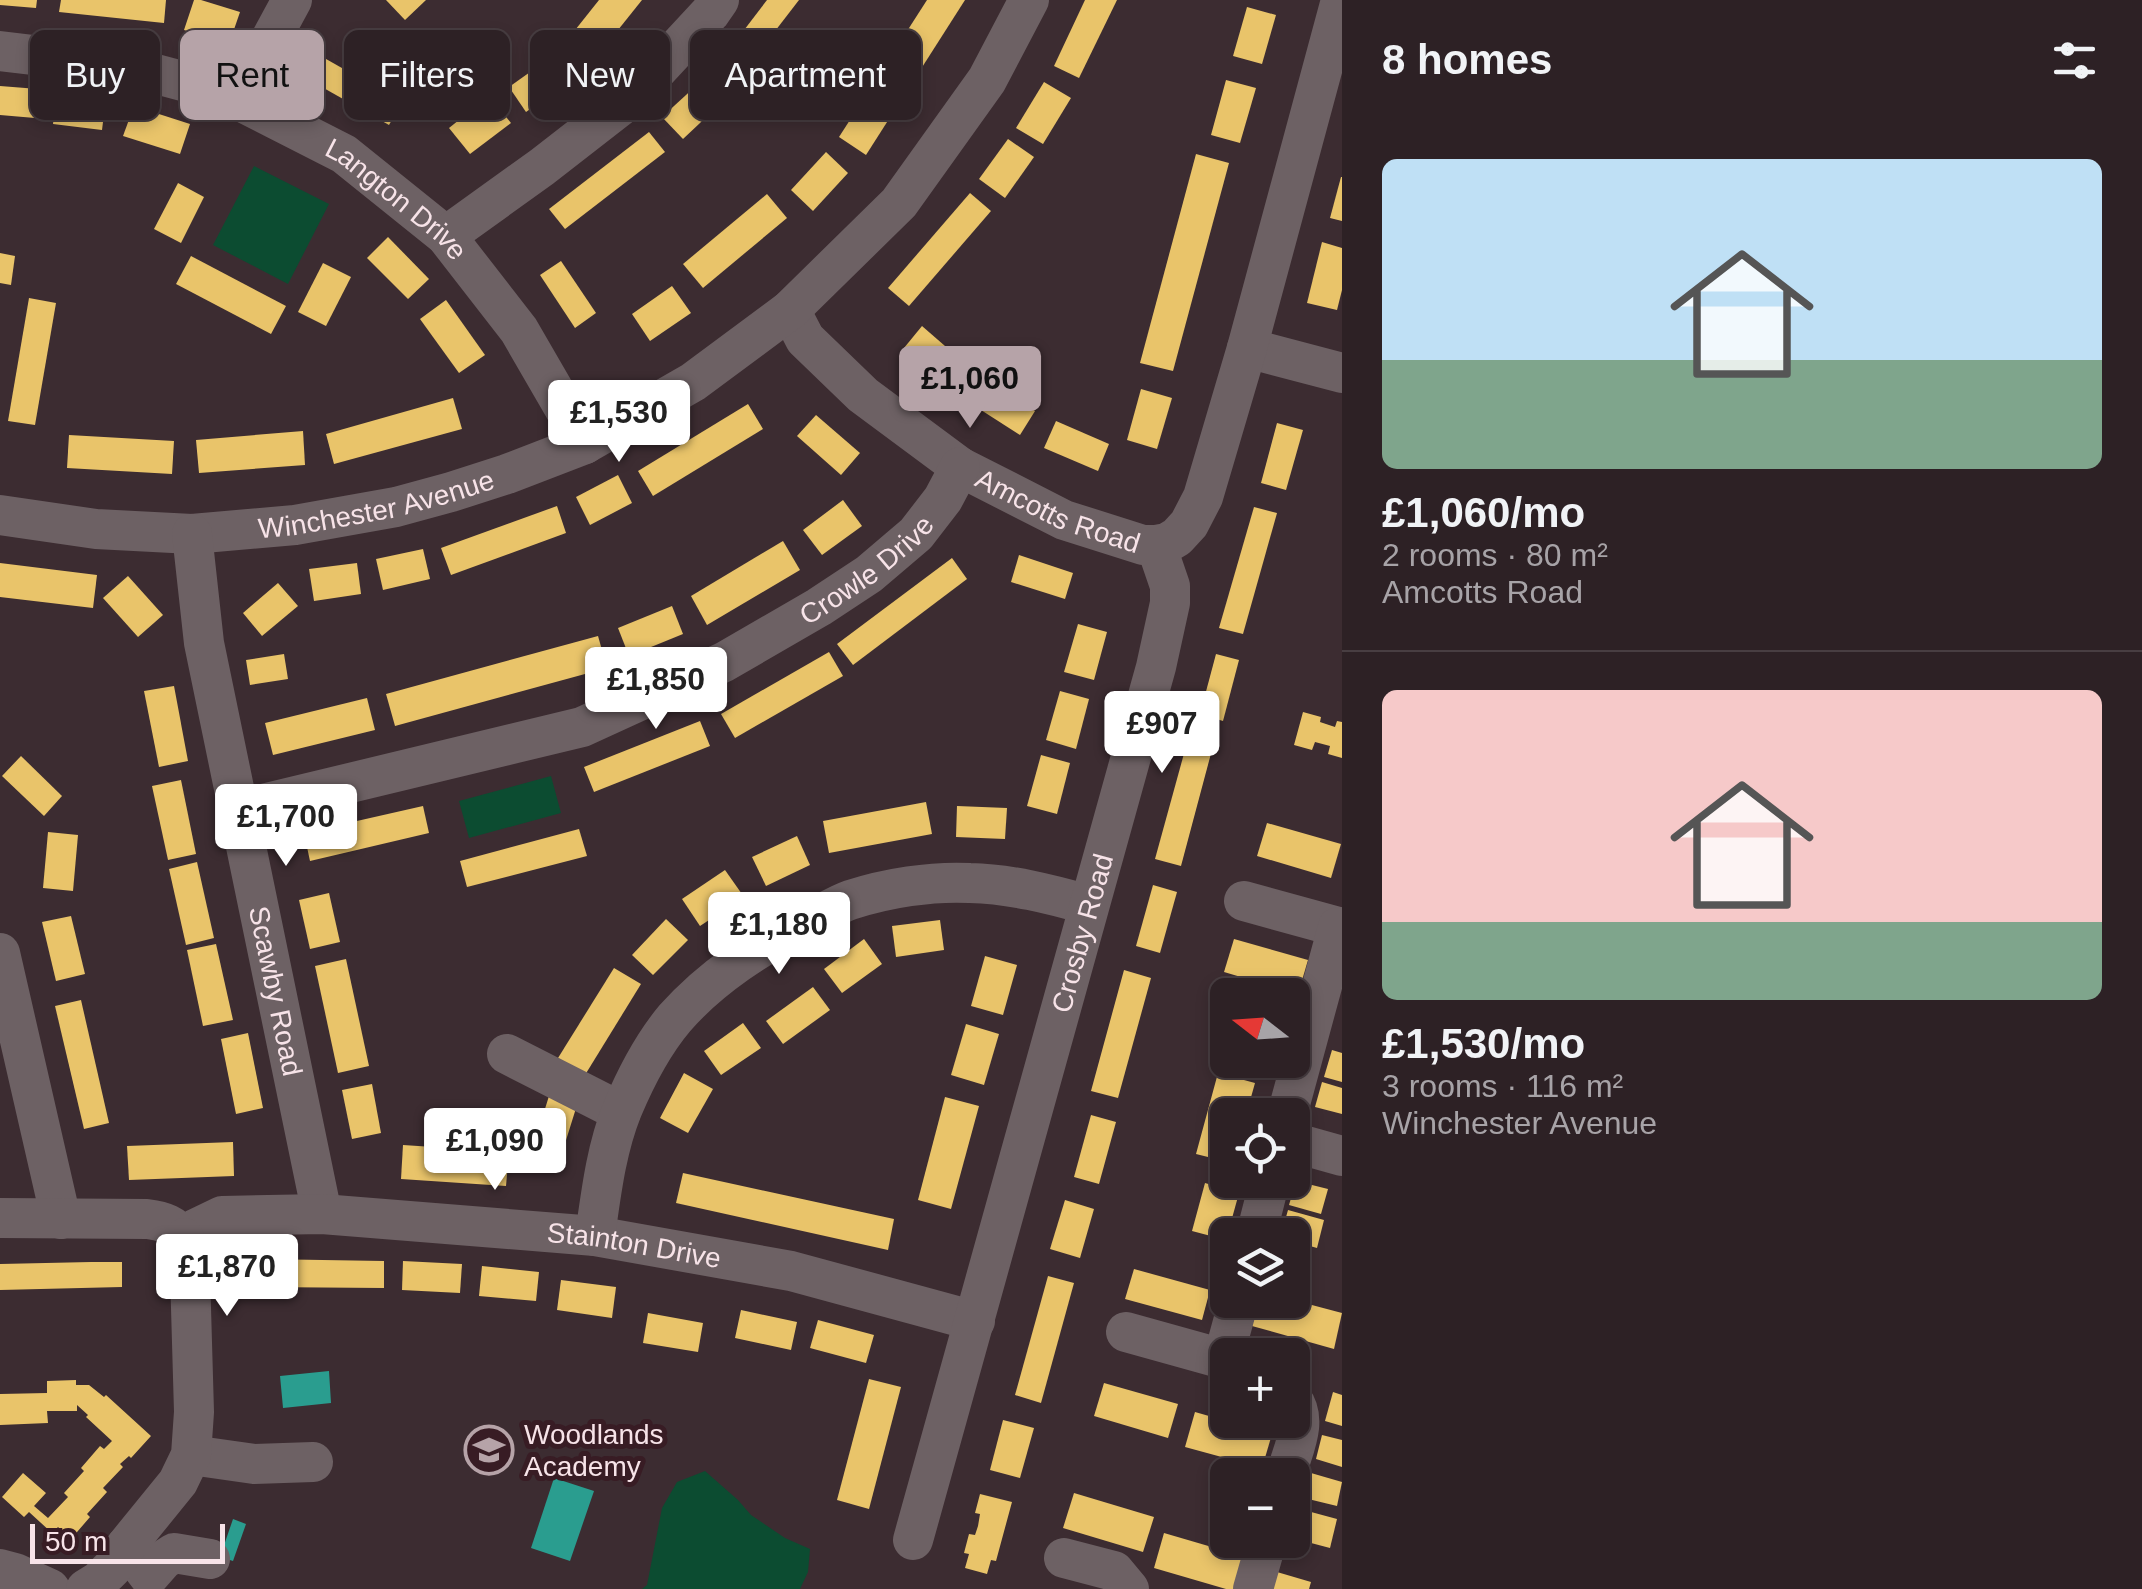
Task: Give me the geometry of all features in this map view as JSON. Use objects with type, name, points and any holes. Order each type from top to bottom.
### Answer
[{"type":"street","points":[[276,30],[292,0]]},
{"type":"street","points":[[446,236],[632,97],[718,0]]},
{"type":"street","name":"Winchester Avenue","points":[[0,516],[96,529],[192,534],[294,526],[396,507],[507,474],[584,444],[693,382],[790,310],[898,203],[987,80],[1029,0]]},
{"type":"street","points":[[1156,546],[1177,537],[1198,509],[1247,348],[1341,0]]},
{"type":"street","name":"Langton Drive","points":[[0,50],[126,66],[180,80]]},
{"type":"street","name":"Langton Drive","points":[[277,120],[344,154],[446,236],[519,330],[584,444]]},
{"type":"street","name":"Amcotts Road","points":[[790,310],[804,339],[863,395],[960,467],[1064,520],[1156,546]]},
{"type":"street","points":[[1247,348],[1342,374]]},
{"type":"street","name":"Crowle Drive","points":[[238,810],[582,726],[724,662],[869,574],[916,534],[944,499],[960,467]]},
{"type":"street","name":"Scawby Road","points":[[192,534],[204,643],[322,1214]]},
{"type":"street","name":"Crosby Road","points":[[913,1540],[1156,667],[1170,586],[1156,546]]},
{"type":"street","points":[[594,1236],[602,1180],[621,1112],[641,1070],[674,1020],[712,982],[746,956],[847,901],[890,890],[969,882],[1015,887],[1090,905]]},
{"type":"street","points":[[1244,901],[1340,927],[1293,1098]]},
{"type":"street","points":[[0,953],[61,1219]]},
{"type":"street","points":[[507,1054],[621,1112]]},
{"type":"street","points":[[1310,1147],[1342,1156]]},
{"type":"street","name":"Stainton Drive","points":[[184,1238],[222,1216],[322,1214],[594,1236],[791,1271],[976,1321]]},
{"type":"street","points":[[0,1218],[160,1220],[176,1228],[189,1254],[194,1412],[191,1456],[170,1493],[107,1574],[86,1589]]},
{"type":"street","points":[[1126,1332],[1210,1360]]},
{"type":"street","points":[[191,1456],[254,1464],[314,1462]]},
{"type":"street","points":[[126,1546],[150,1576],[174,1553],[210,1560]]},
{"type":"street","points":[[1064,1558],[1114,1572],[1129,1589]]},
{"type":"street","points":[[1253,1589],[1262,1558]]},
{"type":"street","points":[[0,1569],[50,1589]]},
{"type":"green space","points":[[254,166],[329,204],[288,284],[213,245]]},
{"type":"green space","points":[[551,776],[561,813],[469,838],[459,801]]},
{"type":"green space","points":[[705,1471],[751,1515],[810,1549],[808,1572],[800,1589],[642,1589],[647,1585],[662,1508],[677,1482]]},
{"type":"building: Homes","points":[[0,0],[37,0],[36,8],[0,5]]},
{"type":"building: Homes","points":[[61,0],[166,0],[164,23],[59,12]]},
{"type":"building: Homes","points":[[194,0],[240,12],[234,30],[184,30]]},
{"type":"building: Homes","points":[[386,0],[426,0],[405,20]]},
{"type":"building: Homes","points":[[599,0],[642,0],[618,30],[575,30]]},
{"type":"building: Homes","points":[[767,0],[799,0],[776,30],[744,30]]},
{"type":"building: Homes","points":[[927,0],[965,0],[921,69],[921,30],[908,30]]},
{"type":"building: Homes","points":[[1085,0],[1117,0],[1079,78],[1054,66]]},
{"type":"building: Homes","points":[[1247,7],[1276,15],[1262,64],[1233,56]]},
{"type":"building: Homes","points":[[324,58],[344,69],[344,100],[324,88]]},
{"type":"building: Homes","points":[[530,72],[530,109],[526,112],[510,86]]},
{"type":"building: Homes","points":[[1226,80],[1256,88],[1240,143],[1211,135]]},
{"type":"building: Homes","points":[[1044,82],[1071,98],[1043,144],[1016,128]]},
{"type":"building: Homes","points":[[0,86],[30,88],[30,118],[0,115]]},
{"type":"building: Homes","points":[[690,91],[690,120],[703,120],[683,139],[665,120],[670,120],[670,110]]},
{"type":"building: Homes","points":[[160,114],[190,124],[180,154],[123,136],[129,120],[160,120]]},
{"type":"building: Homes","points":[[54,120],[103,120],[102,130],[53,124]]},
{"type":"building: Homes","points":[[459,120],[511,123],[470,154],[449,128]]},
{"type":"building: Homes","points":[[850,120],[888,120],[866,155],[839,137]]},
{"type":"building: Homes","points":[[649,132],[665,152],[565,229],[549,209]]},
{"type":"building: Homes","points":[[1008,139],[1034,157],[1005,198],[979,179]]},
{"type":"building: Homes","points":[[826,152],[848,173],[813,211],[791,190]]},
{"type":"building: Homes","points":[[1196,154],[1229,163],[1173,371],[1140,363]]},
{"type":"building: Homes","points":[[1342,177],[1342,221],[1330,218]]},
{"type":"building: Homes","points":[[178,183],[204,197],[181,243],[154,229]]},
{"type":"building: Homes","points":[[970,193],[991,211],[909,306],[888,288]]},
{"type":"building: Homes","points":[[767,194],[787,218],[703,288],[683,264]]},
{"type":"building: Homes","points":[[388,237],[429,279],[408,299],[367,258]]},
{"type":"building: Homes","points":[[1322,242],[1342,248],[1342,290],[1337,310],[1307,303]]},
{"type":"building: Homes","points":[[0,253],[15,256],[11,285],[0,283]]},
{"type":"building: Homes","points":[[191,256],[286,306],[271,334],[176,284]]},
{"type":"building: Homes","points":[[561,261],[596,313],[575,328],[540,275]]},
{"type":"building: Homes","points":[[323,263],[351,277],[326,326],[298,312]]},
{"type":"building: Homes","points":[[672,286],[691,313],[650,341],[632,314]]},
{"type":"building: Homes","points":[[29,298],[56,303],[35,425],[8,421]]},
{"type":"building: Homes","points":[[446,300],[485,355],[459,373],[420,319]]},
{"type":"building: Homes","points":[[922,326],[968,366],[949,387],[904,348]]},
{"type":"building: Homes","points":[[986,379],[1035,411],[1020,435],[970,403]]},
{"type":"building: Homes","points":[[1141,389],[1172,398],[1157,449],[1127,440]]},
{"type":"building: Homes","points":[[453,398],[462,429],[334,464],[326,434]]},
{"type":"building: Homes","points":[[748,404],[763,429],[653,496],[638,471]]},
{"type":"building: Homes","points":[[816,415],[860,453],[841,475],[797,436]]},
{"type":"building: Homes","points":[[1056,421],[1109,444],[1098,471],[1044,448]]},
{"type":"building: Homes","points":[[1277,423],[1303,430],[1286,490],[1261,483]]},
{"type":"building: Homes","points":[[303,431],[305,465],[199,473],[196,440]]},
{"type":"building: Homes","points":[[69,435],[174,441],[172,474],[67,468]]},
{"type":"building: Homes","points":[[618,475],[632,503],[590,525],[576,497]]},
{"type":"building: Homes","points":[[843,500],[862,526],[822,555],[803,530]]},
{"type":"building: Homes","points":[[557,506],[566,533],[451,575],[441,548]]},
{"type":"building: Homes","points":[[1254,507],[1277,513],[1243,634],[1219,628]]},
{"type":"building: Homes","points":[[783,541],[800,570],[707,625],[691,596]]},
{"type":"building: Homes","points":[[423,549],[430,579],[383,590],[376,559]]},
{"type":"building: Homes","points":[[1019,555],[1073,573],[1065,599],[1011,582]]},
{"type":"building: Homes","points":[[952,558],[967,579],[853,665],[837,644]]},
{"type":"building: Homes","points":[[0,563],[97,575],[93,608],[0,597]]},
{"type":"building: Homes","points":[[357,563],[361,594],[314,601],[309,569]]},
{"type":"building: Homes","points":[[128,576],[163,615],[138,637],[103,598]]},
{"type":"building: Homes","points":[[278,583],[298,606],[262,636],[243,613]]},
{"type":"building: Homes","points":[[672,606],[683,634],[629,656],[618,628]]},
{"type":"building: Homes","points":[[1078,624],[1107,632],[1094,680],[1064,672]]},
{"type":"building: Homes","points":[[598,636],[607,668],[395,726],[386,694]]},
{"type":"building: Homes","points":[[829,652],[843,676],[735,738],[721,714]]},
{"type":"building: Homes","points":[[284,654],[288,679],[250,685],[246,660]]},
{"type":"building: Homes","points":[[1216,654],[1239,660],[1223,721],[1200,714]]},
{"type":"building: Homes","points":[[174,686],[188,761],[159,767],[144,691]]},
{"type":"building: Homes","points":[[1060,691],[1089,699],[1076,749],[1046,740]]},
{"type":"building: Homes","points":[[367,698],[375,730],[273,755],[265,723]]},
{"type":"building: Homes","points":[[1303,712],[1321,717],[1320,722],[1335,727],[1337,721],[1342,722],[1342,758],[1328,754],[1330,746],[1315,742],[1312,750],[1294,745]]},
{"type":"building: Homes","points":[[700,721],[710,746],[594,792],[584,767]]},
{"type":"building: Homes","points":[[1188,739],[1213,746],[1181,866],[1155,859]]},
{"type":"building: Homes","points":[[1041,755],[1070,763],[1057,814],[1027,806]]},
{"type":"building: Homes","points":[[21,756],[62,796],[44,816],[2,776]]},
{"type":"building: Homes","points":[[181,780],[196,854],[168,860],[152,786]]},
{"type":"building: Homes","points":[[926,802],[932,834],[829,853],[823,821]]},
{"type":"building: Homes","points":[[423,806],[429,833],[310,861],[304,833]]},
{"type":"building: Homes","points":[[957,806],[1007,808],[1005,839],[956,837]]},
{"type":"building: Homes","points":[[1267,823],[1341,844],[1331,878],[1257,856]]},
{"type":"building: Homes","points":[[579,829],[587,856],[467,887],[460,861]]},
{"type":"building: Homes","points":[[48,832],[78,835],[73,891],[43,888]]},
{"type":"building: Homes","points":[[797,836],[810,865],[766,886],[752,857]]},
{"type":"building: Homes","points":[[197,862],[214,938],[186,945],[169,869]]},
{"type":"building: Homes","points":[[725,870],[744,897],[700,926],[682,899]]},
{"type":"building: Homes","points":[[1153,885],[1177,892],[1160,953],[1136,946]]},
{"type":"building: Homes","points":[[329,893],[340,942],[310,949],[299,900]]},
{"type":"building: Homes","points":[[71,916],[85,974],[56,981],[42,922]]},
{"type":"building: Homes","points":[[666,919],[688,940],[653,975],[632,955]]},
{"type":"building: Homes","points":[[940,920],[944,950],[896,957],[892,926]]},
{"type":"building: Homes","points":[[864,939],[882,964],[842,993],[824,969]]},
{"type":"building: Homes","points":[[1234,939],[1308,960],[1303,978],[1244,978],[1224,972]]},
{"type":"building: Homes","points":[[216,944],[233,1020],[203,1026],[187,950]]},
{"type":"building: Homes","points":[[985,956],[1017,965],[1003,1015],[971,1006]]},
{"type":"building: Homes","points":[[346,959],[369,1066],[338,1073],[315,966]]},
{"type":"building: Homes","points":[[614,968],[641,984],[585,1075],[558,1058]]},
{"type":"building: Homes","points":[[1124,970],[1151,978],[1118,1098],[1091,1091]]},
{"type":"building: Homes","points":[[813,987],[830,1010],[783,1044],[766,1021]]},
{"type":"building: Homes","points":[[81,1000],[109,1123],[84,1129],[55,1006]]},
{"type":"building: Homes","points":[[743,1023],[761,1048],[721,1075],[704,1051]]},
{"type":"building: Homes","points":[[966,1024],[999,1034],[984,1085],[951,1075]]},
{"type":"building: Homes","points":[[248,1033],[263,1108],[236,1114],[221,1039]]},
{"type":"building: Homes","points":[[1332,1050],[1342,1053],[1342,1082],[1324,1077]]},
{"type":"building: Homes","points":[[684,1073],[713,1089],[688,1133],[660,1118]]},
{"type":"building: Homes","points":[[1217,1078],[1255,1083],[1251,1098],[1211,1098]]},
{"type":"building: Homes","points":[[1322,1082],[1342,1088],[1342,1114],[1315,1107]]},
{"type":"building: Homes","points":[[372,1084],[381,1133],[352,1139],[342,1090]]},
{"type":"building: Homes","points":[[549,1096],[577,1105],[562,1153],[534,1144]]},
{"type":"building: Homes","points":[[945,1097],[979,1106],[951,1209],[918,1200]]},
{"type":"building: Homes","points":[[1210,1102],[1210,1158],[1196,1154]]},
{"type":"building: Homes","points":[[1091,1115],[1116,1122],[1099,1184],[1074,1177]]},
{"type":"building: Homes","points":[[233,1142],[234,1176],[129,1180],[127,1146]]},
{"type":"building: Homes","points":[[403,1145],[509,1152],[506,1186],[401,1179]]},
{"type":"building: Homes","points":[[683,1173],[894,1219],[888,1250],[676,1203]]},
{"type":"building: Homes","points":[[1205,1183],[1210,1184],[1210,1198],[1238,1198],[1232,1218],[1210,1218],[1210,1236],[1192,1231]]},
{"type":"building: Homes","points":[[1310,1184],[1328,1189],[1321,1214],[1289,1205],[1291,1198],[1310,1198]]},
{"type":"building: Homes","points":[[1065,1200],[1094,1209],[1080,1258],[1050,1249]]},
{"type":"building: Homes","points":[[1288,1210],[1324,1220],[1317,1248],[1310,1246],[1310,1218],[1286,1218]]},
{"type":"building: Homes","points":[[261,1259],[384,1261],[384,1288],[260,1287]]},
{"type":"building: Homes","points":[[403,1261],[462,1264],[460,1293],[402,1290]]},
{"type":"building: Homes","points":[[122,1262],[122,1287],[0,1290],[0,1264]]},
{"type":"building: Homes","points":[[482,1266],[539,1272],[536,1301],[479,1296]]},
{"type":"building: Homes","points":[[1134,1269],[1210,1290],[1202,1320],[1125,1299]]},
{"type":"building: Homes","points":[[1048,1276],[1074,1283],[1041,1403],[1015,1395]]},
{"type":"building: Homes","points":[[561,1280],[616,1287],[612,1318],[557,1310]]},
{"type":"building: Homes","points":[[1310,1305],[1342,1313],[1334,1349],[1310,1342],[1310,1338],[1295,1338],[1252,1326],[1254,1318],[1310,1318]]},
{"type":"building: Homes","points":[[741,1310],[797,1322],[791,1350],[735,1338]]},
{"type":"building: Homes","points":[[648,1313],[703,1323],[698,1352],[643,1343]]},
{"type":"building: Homes","points":[[818,1320],[874,1335],[866,1363],[810,1348]]},
{"type":"building: Homes","points":[[869,1379],[901,1387],[869,1509],[837,1500]]},
{"type":"building: Homes","points":[[76,1380],[76,1385],[89,1385],[106,1395],[151,1436],[120,1464],[123,1467],[103,1488],[107,1492],[71,1539],[58,1527],[52,1533],[29,1512],[24,1517],[2,1497],[23,1473],[46,1493],[34,1506],[48,1518],[68,1497],[64,1493],[84,1471],[81,1468],[100,1446],[104,1449],[112,1441],[77,1405],[77,1411],[47,1411],[48,1423],[0,1425],[0,1394],[47,1393],[47,1381]]},
{"type":"building: Homes","points":[[1104,1383],[1178,1404],[1168,1438],[1094,1416]]},
{"type":"building: Homes","points":[[1333,1392],[1342,1395],[1342,1426],[1325,1421]]},
{"type":"building: Homes","points":[[1195,1412],[1210,1416],[1210,1438],[1271,1438],[1265,1458],[1225,1458],[1185,1447]]},
{"type":"building: Homes","points":[[1003,1420],[1034,1428],[1020,1478],[990,1470]]},
{"type":"building: Homes","points":[[1322,1435],[1342,1440],[1342,1467],[1316,1459]]},
{"type":"building: Homes","points":[[1311,1473],[1342,1482],[1337,1506],[1310,1499]]},
{"type":"building: Homes","points":[[1074,1493],[1154,1517],[1143,1552],[1063,1528]]},
{"type":"building: Homes","points":[[980,1494],[1012,1502],[996,1561],[991,1560],[987,1574],[965,1568],[969,1534],[975,1535],[978,1526],[980,1514],[975,1513]]},
{"type":"building: Homes","points":[[1310,1512],[1337,1519],[1330,1548],[1310,1543]]},
{"type":"building: Homes","points":[[1164,1533],[1210,1546],[1210,1558],[1246,1558],[1236,1589],[1154,1568]]},
{"type":"building: Homes","points":[[1277,1572],[1311,1582],[1309,1589],[1273,1589]]},
{"type":"building: Schools","points":[[329,1371],[331,1403],[283,1408],[280,1376]]},
{"type":"building: Schools","points":[[554,1478],[594,1491],[570,1561],[531,1548]]},
{"type":"building: Schools","points":[[233,1519],[246,1524],[233,1561],[220,1557]]},
{"type":"place","name":"Woodlands Academy","points":[[489,1450]]}]
